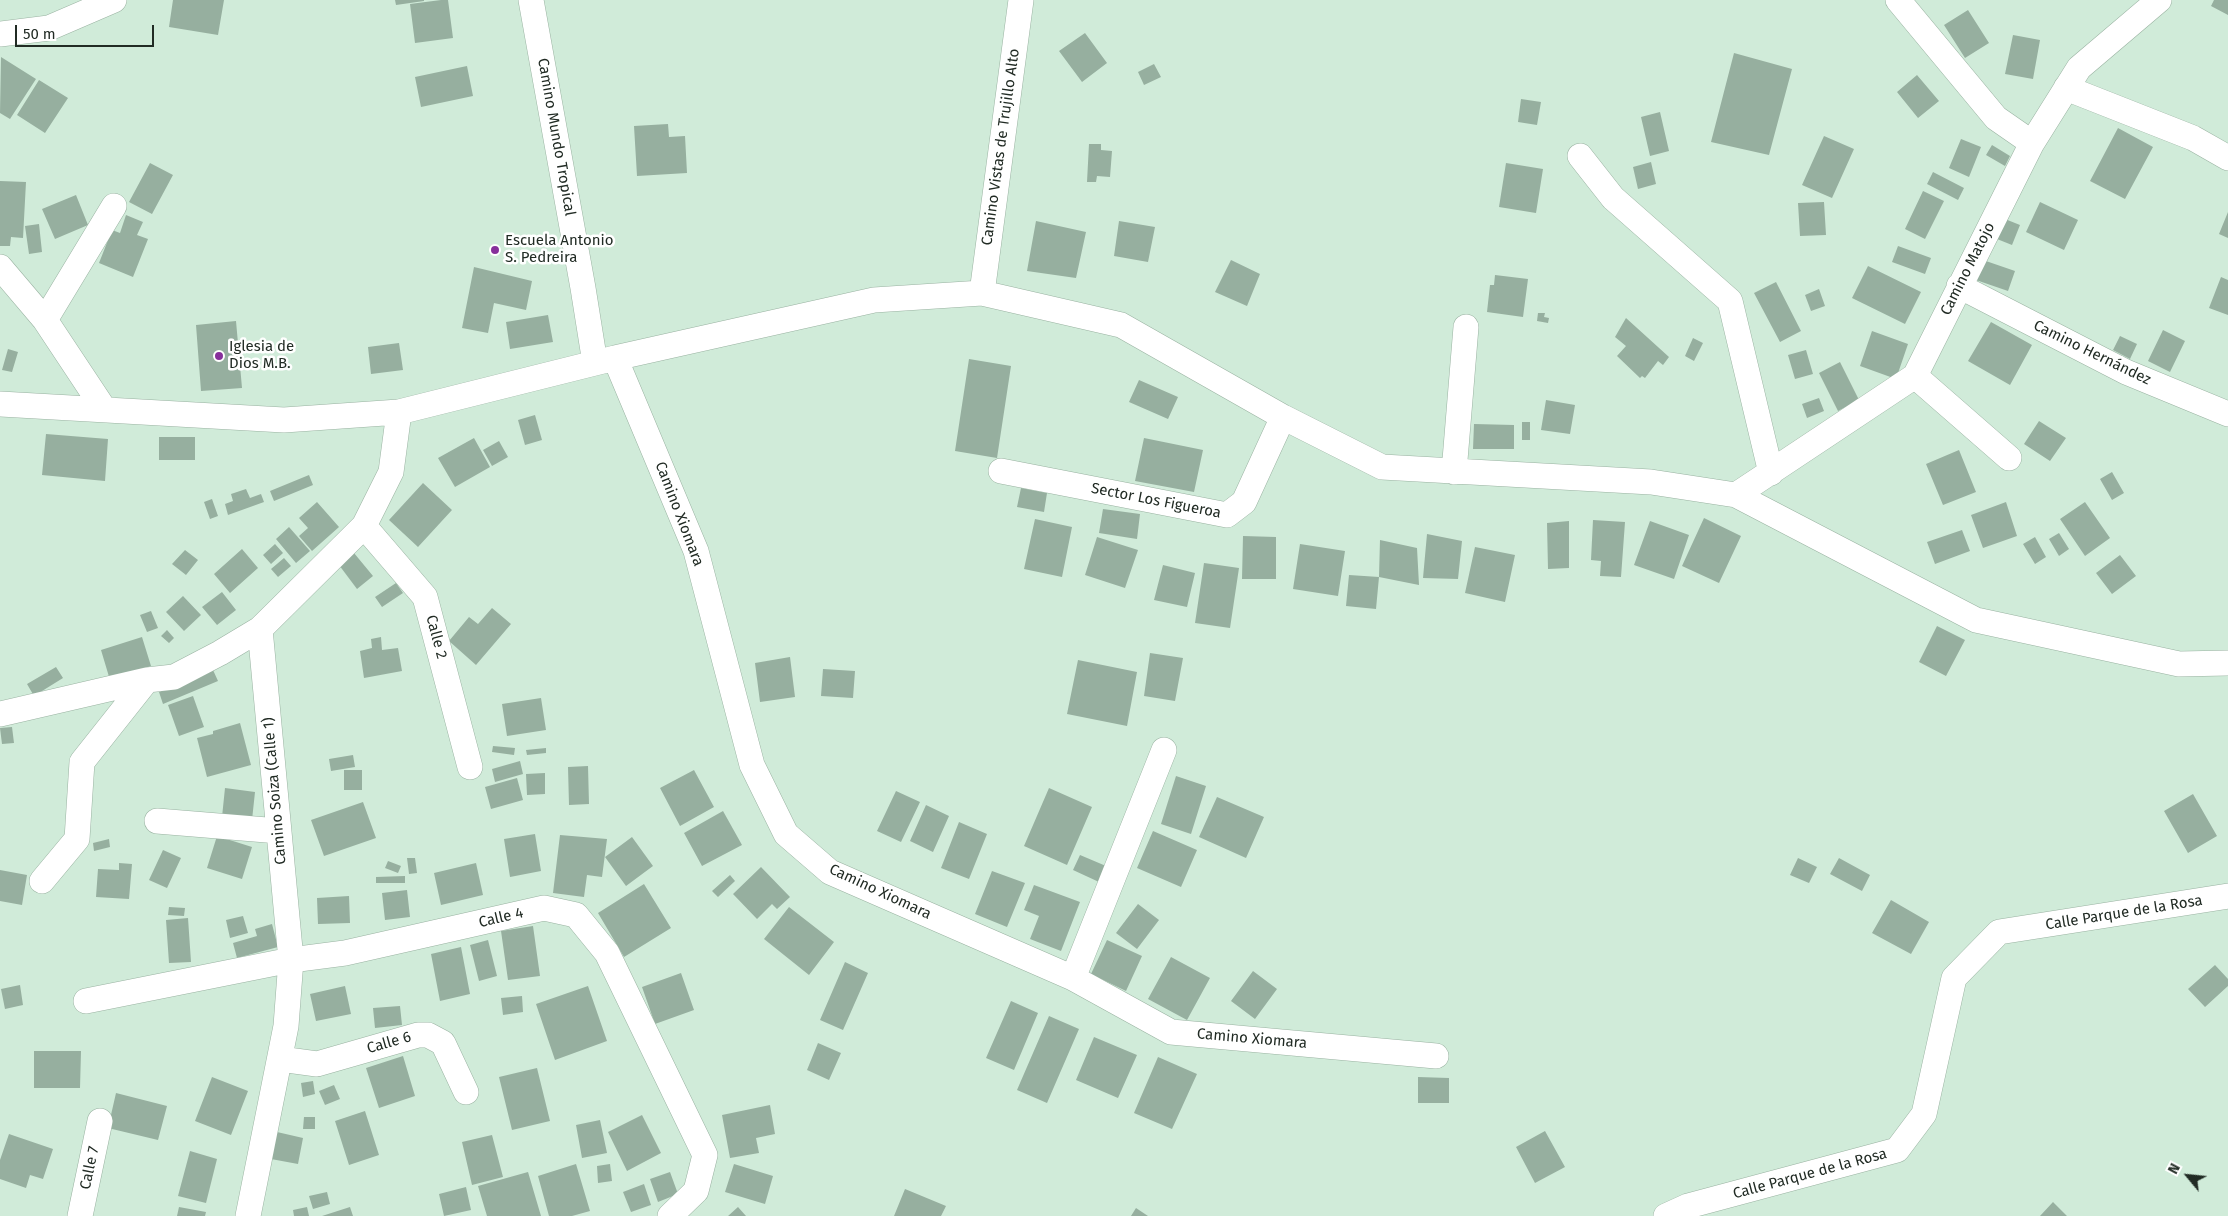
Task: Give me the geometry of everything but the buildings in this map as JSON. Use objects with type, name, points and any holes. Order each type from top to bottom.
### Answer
[{"type":"street","points":[[0,34],[49,28],[114,0]]},
{"type":"street","name":"Camino Mundo Tropical","points":[[532,0],[605,360]]},
{"type":"street","name":"Camino Vistas de Trujillo Alto","points":[[982,293],[1021,0]]},
{"type":"street","points":[[1898,0],[1996,118],[2032,143]]},
{"type":"street","name":"Camino Matojo","points":[[1736,496],[1914,376],[2032,143],[2066,88],[2080,68],[2159,0]]},
{"type":"street","points":[[2066,88],[2192,138],[2228,158]]},
{"type":"street","points":[[1580,156],[1613,198],[1730,301],[1771,473]]},
{"type":"street","points":[[45,320],[114,206]]},
{"type":"street","points":[[0,267],[45,320],[104,409]]},
{"type":"street","name":"Camino Hernández","points":[[1960,286],[2126,372],[2228,414]]},
{"type":"street","points":[[0,404],[284,420],[399,412],[605,360],[874,300],[982,293],[1121,325],[1283,417],[1382,467],[1651,482],[1736,496],[1976,620],[2180,664],[2228,663]]},
{"type":"street","points":[[1454,472],[1466,327]]},
{"type":"street","name":"Camino Xiomara","points":[[605,360],[696,551],[752,765],[786,834],[830,872],[1073,978],[1171,1032],[1436,1056]]},
{"type":"street","points":[[1914,376],[2009,458]]},
{"type":"street","points":[[0,714],[147,680],[174,677],[260,629],[364,526],[391,472],[399,412]]},
{"type":"street","name":"Sector Los Figueroa","points":[[1001,471],[1227,515],[1244,502],[1283,417]]},
{"type":"street","name":"Calle 2","points":[[364,526],[425,597],[470,767]]},
{"type":"street","name":"Camino Soiza (Calle 1)","points":[[248,1216],[286,1026],[291,960],[260,629]]},
{"type":"street","points":[[42,881],[77,839],[82,762],[147,680]]},
{"type":"street","points":[[1073,978],[1164,750]]},
{"type":"street","points":[[157,821],[279,831]]},
{"type":"street","name":"Calle Parque de la Rosa","points":[[1666,1216],[1688,1206],[1897,1150],[1924,1114],[1954,978],[2000,932],[2228,896]]},
{"type":"street","name":"Calle 4","points":[[86,1001],[291,960],[345,953],[544,908],[576,915],[607,953],[705,1155],[696,1191],[670,1216]]},
{"type":"street","name":"Calle 6","points":[[280,1059],[317,1064],[418,1035],[428,1035],[443,1043],[466,1092]]},
{"type":"street","name":"Calle 7","points":[[80,1216],[100,1121]]},
{"type":"place","name":"Escuela Antonio S. Pedreira","points":[[495,250]]},
{"type":"place","name":"Iglesia de Dios M.B.","points":[[219,356]]}]
